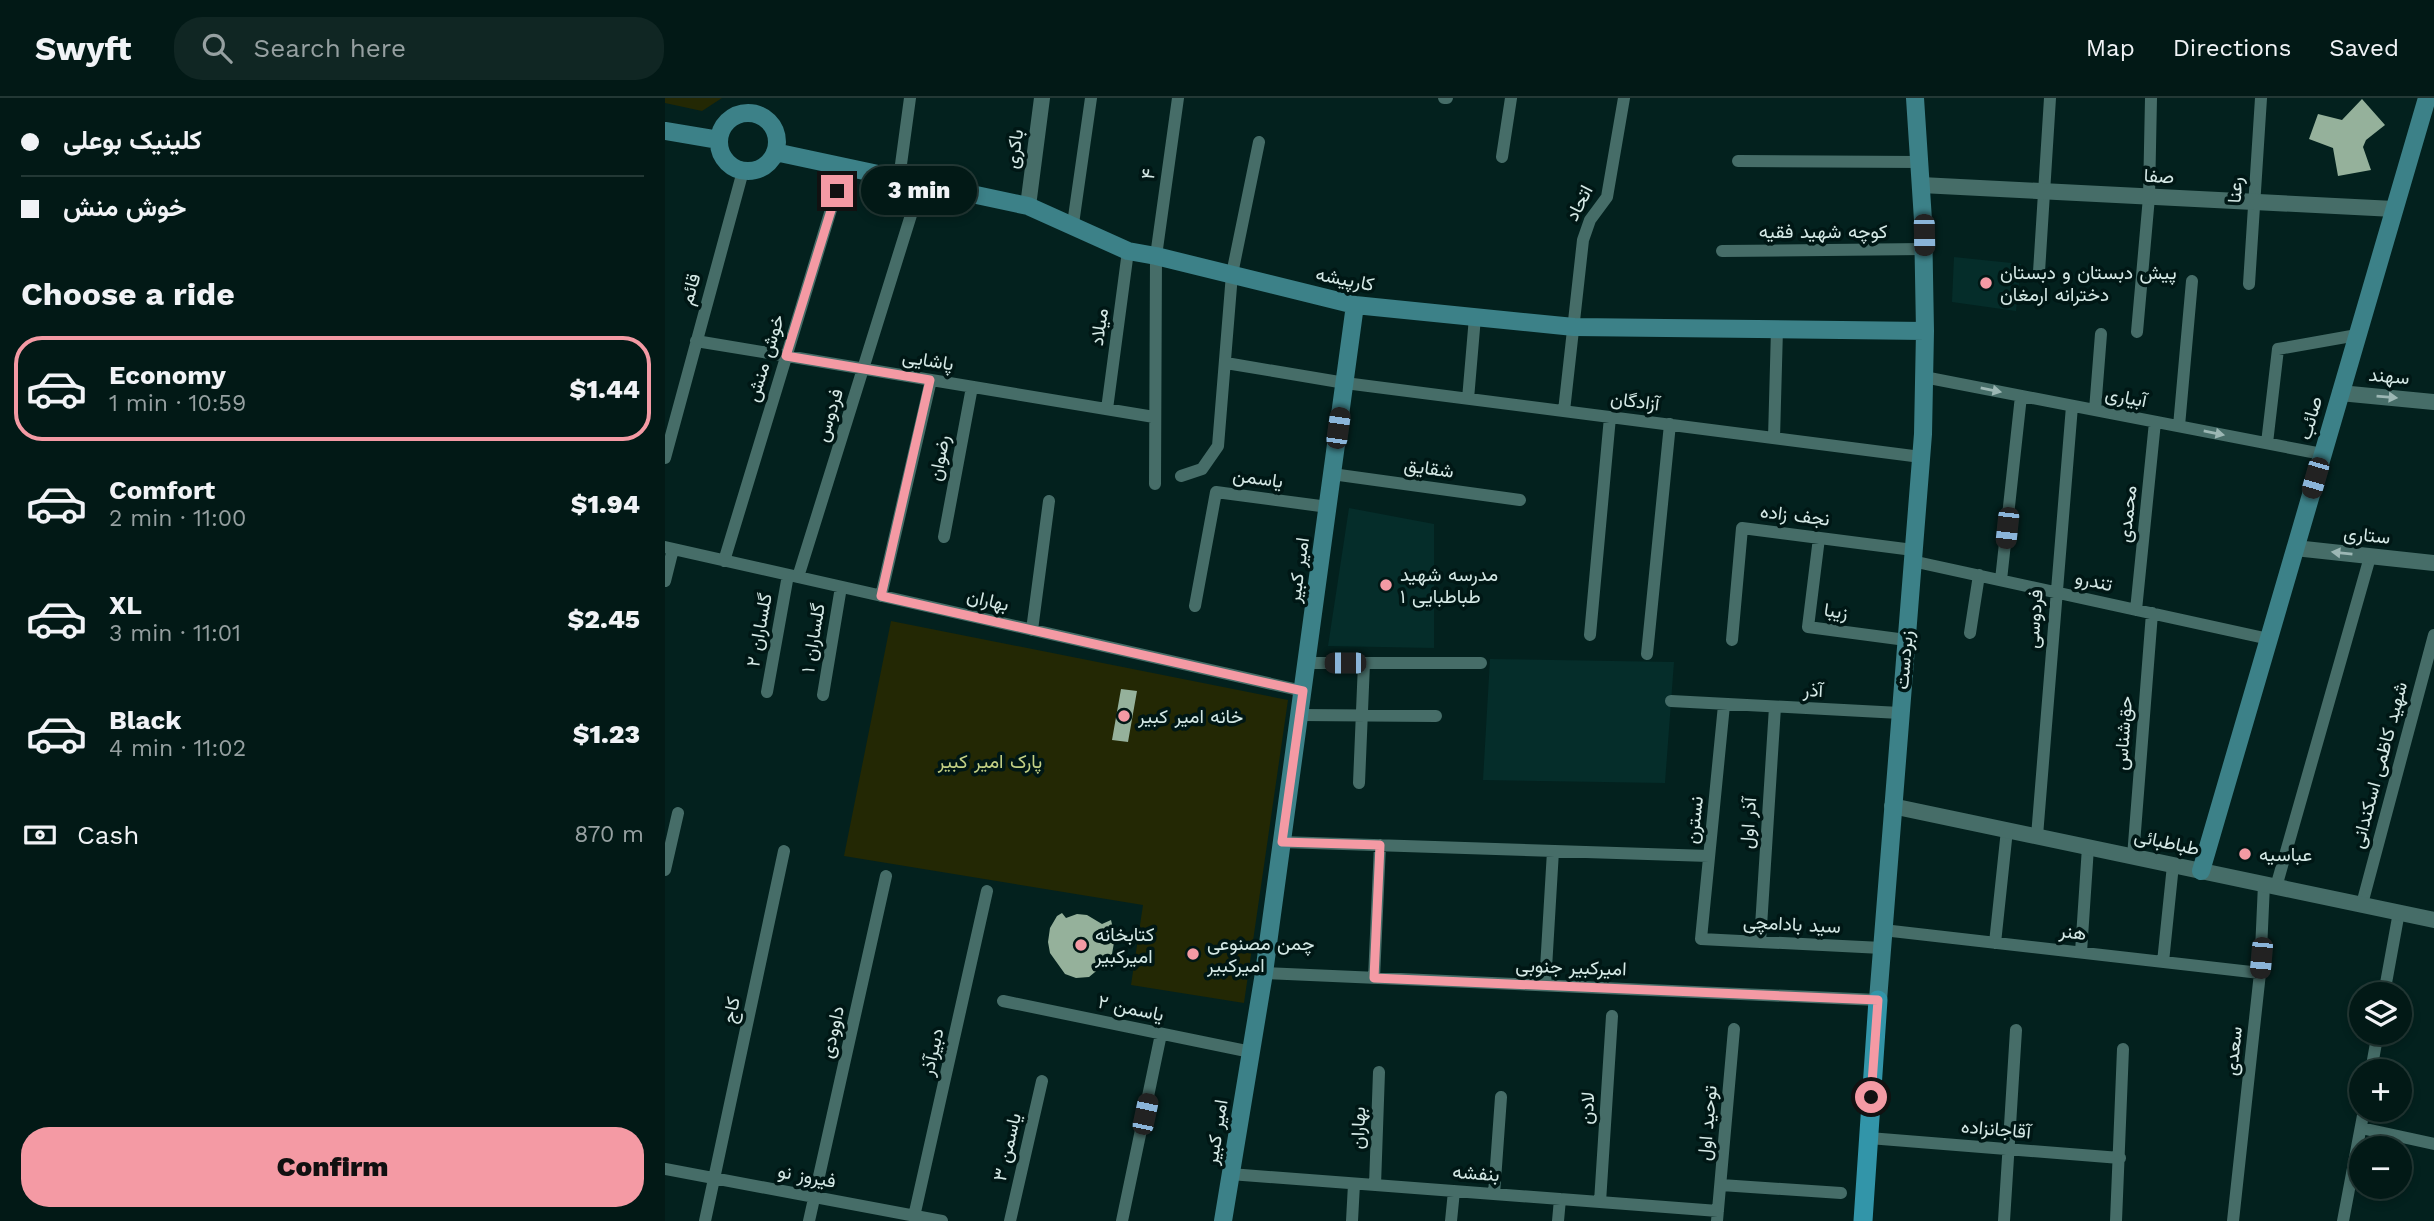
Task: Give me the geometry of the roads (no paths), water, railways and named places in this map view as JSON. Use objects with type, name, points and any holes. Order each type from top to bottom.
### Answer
[{"type":"main road","name":"زبردست","points":[[1863,1221],[1899,713],[1921,457],[1925,331],[1924,249],[1915,98]]},
{"type":"main road","name":"صائب","points":[[2201,871],[2427,98]]},
{"type":"main road","points":[[759,106],[772,125],[777,143],[775,152],[762,167],[743,170],[728,163],[722,156],[720,131],[732,117],[759,106]]},
{"type":"main road","points":[[665,131],[719,140]]},
{"type":"main road","name":"کارپیشه","points":[[775,152],[1028,206],[1128,251],[1355,305],[1574,327],[1925,331]]},
{"type":"main road","name":"امیر کبیر","points":[[1223,1221],[1282,842],[1355,305]]},
{"type":"street","points":[[899,179],[910,98]]},
{"type":"street","name":"باکری","points":[[1028,206],[1042,98]]},
{"type":"street","points":[[1073,225],[1091,98]]},
{"type":"street","name":"۴","points":[[1155,484],[1156,256],[1178,98]]},
{"type":"street","points":[[1502,157],[1511,98]]},
{"type":"street","name":"اتحاد","points":[[1564,411],[1583,240],[1590,220],[1607,197],[1624,98]]},
{"type":"street","points":[[2039,272],[2050,98]]},
{"type":"street","points":[[2137,332],[2148,197],[2151,98]]},
{"type":"street","name":"رعنا","points":[[2249,284],[2261,98]]},
{"type":"street","points":[[1181,476],[1202,469],[1218,446],[1231,274],[1259,142]]},
{"type":"street","points":[[1738,161],[1920,162]]},
{"type":"street","name":"خوش منش","points":[[724,561],[844,167]]},
{"type":"street","name":"قائم","points":[[665,458],[743,170]]},
{"type":"street","name":"فردوس","points":[[793,576],[863,368],[921,183]]},
{"type":"street","name":"صفا","points":[[1921,185],[2394,209]]},
{"type":"street","name":"کوچه شهید فقیه","points":[[1723,251],[1924,249]]},
{"type":"street","name":"میلاد","points":[[1107,409],[1128,251]]},
{"type":"street","points":[[2179,426],[2192,281]]},
{"type":"street","points":[[1468,398],[1475,317]]},
{"type":"street","points":[[1774,438],[1777,330]]},
{"type":"street","points":[[2095,410],[2101,334]]},
{"type":"street","points":[[2267,443],[2278,349],[2357,335]]},
{"type":"street","name":"پاشایی","points":[[696,341],[1154,417]]},
{"type":"street","name":"آزادگان","points":[[1226,363],[1345,383],[1921,457]]},
{"type":"street","name":"آبیاری","points":[[1924,377],[2322,454]]},
{"type":"street","points":[[881,596],[930,380]]},
{"type":"street","name":"رضوان","points":[[944,537],[972,387]]},
{"type":"street","name":"سهند","points":[[2340,393],[2434,402]]},
{"type":"street","points":[[2001,580],[2021,396]]},
{"type":"street","name":"فردوسی","points":[[2037,836],[2072,406]]},
{"type":"street","points":[[1590,635],[1610,417]]},
{"type":"street","name":"محمدی","points":[[2136,610],[2155,422]]},
{"type":"street","points":[[1647,654],[1670,425]]},
{"type":"street","name":"شقایق","points":[[1332,474],[1520,500]]},
{"type":"street","name":"یاسمن","points":[[1195,607],[1216,492],[1328,507]]},
{"type":"street","points":[[1032,630],[1049,501]]},
{"type":"street","name":"نجف زاده","points":[[1732,640],[1742,528],[1819,538],[1913,556]]},
{"type":"street","name":"زیبا","points":[[1819,538],[1808,627],[1906,640]]},
{"type":"street","points":[[665,581],[669,548]]},
{"type":"street","name":"بهاران","points":[[669,548],[1303,691]]},
{"type":"street","name":"ستاری","points":[[2295,548],[2434,563]]},
{"type":"street","name":"تندرو","points":[[1913,556],[1979,575],[2269,639]]},
{"type":"street","name":"سعدی","points":[[2233,1221],[2270,885],[2370,556]]},
{"type":"street","points":[[1970,633],[1979,575]]},
{"type":"street","name":"گلساران ۲","points":[[767,692],[793,576]]},
{"type":"street","name":"گلساران ۱","points":[[823,695],[841,587]]},
{"type":"street","name":"حق‌شناس","points":[[2133,856],[2152,613]]},
{"type":"street","name":"شهید کاظمی اسکندانی","points":[[2362,905],[2434,635]]},
{"type":"street","points":[[1307,663],[1481,663]]},
{"type":"street","points":[[1359,783],[1364,663]]},
{"type":"street","name":"آذر","points":[[1671,701],[1899,713]]},
{"type":"street","name":"نسترن","points":[[1701,939],[1724,705]]},
{"type":"street","name":"آذر اول","points":[[1760,942],[1775,707]]},
{"type":"street","points":[[1300,715],[1436,716]]},
{"type":"street","name":"طباطبائی","points":[[1892,806],[2434,920]]},
{"type":"street","points":[[665,870],[678,813]]},
{"type":"street","points":[[1995,943],[2007,830]]},
{"type":"street","points":[[1282,842],[1709,856]]},
{"type":"street","points":[[1374,978],[1380,845]]},
{"type":"street","points":[[2081,952],[2088,847]]},
{"type":"street","name":"کاج","points":[[705,1221],[784,851]]},
{"type":"street","points":[[1545,985],[1553,851]]},
{"type":"street","points":[[2163,962],[2173,865]]},
{"type":"street","name":"داوودی","points":[[809,1221],[886,876]]},
{"type":"street","name":"دبیرآذر","points":[[914,1218],[987,891]]},
{"type":"street","points":[[2386,982],[2399,912]]},
{"type":"street","name":"سید بادامچی","points":[[1701,939],[1760,942],[1882,939]]},
{"type":"street","name":"هنر","points":[[1882,939],[1995,943],[2260,973]]},
{"type":"street","name":"امیرکبیر جنوبی","points":[[1263,973],[1878,1000]]},
{"type":"street","name":"یاسمن ۲","points":[[1003,1001],[1251,1052]]},
{"type":"street","name":"لادن","points":[[1600,1202],[1612,1016]]},
{"type":"street","name":"توحید اول","points":[[1718,1216],[1734,1029]]},
{"type":"street","points":[[2004,1221],[2016,1030]]},
{"type":"street","points":[[1122,1221],[1161,1034]]},
{"type":"street","points":[[2116,1221],[2123,1049]]},
{"type":"street","name":"بهاران","points":[[1375,1185],[1379,1072]]},
{"type":"street","name":"یاسمن ۳","points":[[1010,1221],[1042,1081]]},
{"type":"street","points":[[1494,1194],[1501,1097]]},
{"type":"street","points":[[2343,1221],[2362,1122]]},
{"type":"street","points":[[2361,1128],[2434,1144]]},
{"type":"street","name":"آقاجانزاده","points":[[1869,1138],[2120,1158]]},
{"type":"street","name":"فیروز نو","points":[[665,1168],[914,1218],[942,1221]]},
{"type":"street","name":"بنفشه","points":[[1230,1174],[1658,1206],[1718,1216]]},
{"type":"street","points":[[1352,1221],[1354,1184]]},
{"type":"street","points":[[1721,1185],[1841,1193]]},
{"type":"street","points":[[1451,1221],[1454,1191]]},
{"type":"street","points":[[1559,1221],[1560,1199]]},
{"type":"street","points":[[1656,1221],[1658,1206]]},
{"type":"place","name":"پیش دبستان و دبستان دخترانه ارمغان","points":[[1986,283]]},
{"type":"place","name":"مدرسه شهید طباطبایی ۱","points":[[1386,585]]},
{"type":"place","name":"خانه امیر کبیر","points":[[1124,716]]},
{"type":"place","name":"عباسیه","points":[[2245,854]]},
{"type":"place","name":"کتابخانه امیرکبیر","points":[[1081,945]]},
{"type":"place","name":"چمن مصنوعی امیرکبیر","points":[[1193,954]]},
{"type":"park label","name":"پارک امیر کبیر","points":[[990,761]]}]
